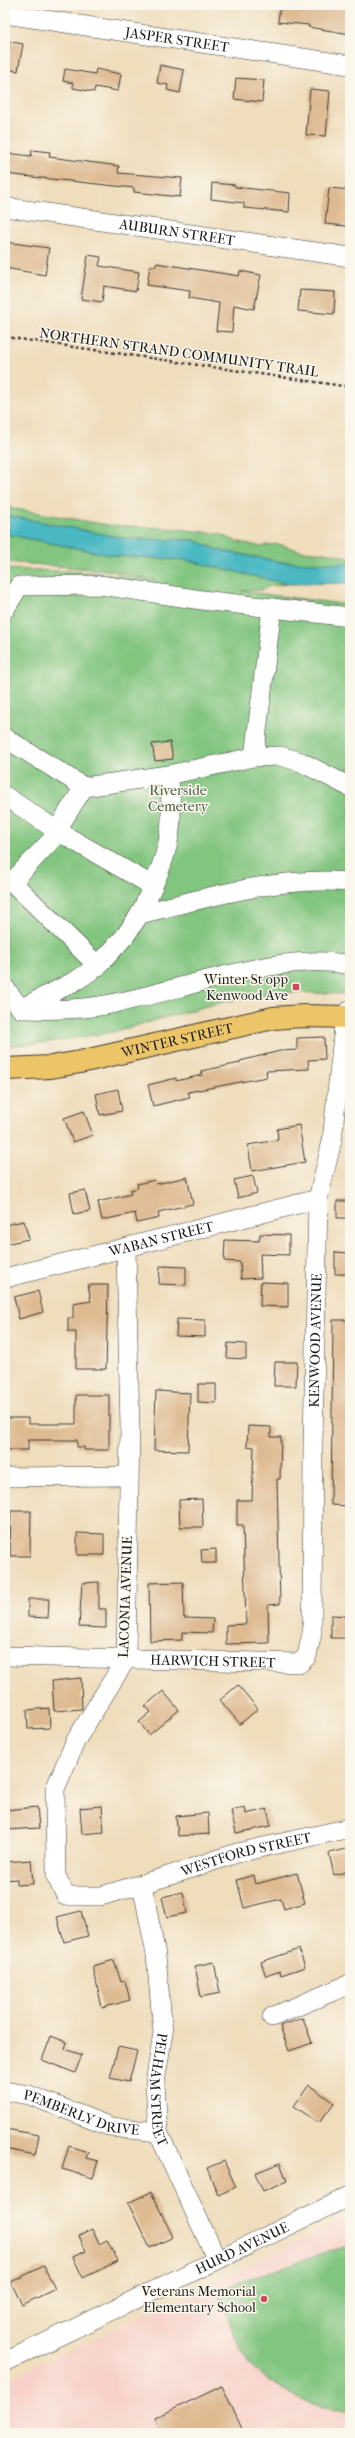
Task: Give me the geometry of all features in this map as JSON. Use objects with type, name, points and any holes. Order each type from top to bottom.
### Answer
[{"type":"main road","name":"WINTER STREET","points":[[5,1069],[50,1067],[80,1062],[273,1018],[348,1014]]},
{"type":"street","name":"JASPER STREET","points":[[5,14],[350,65]]},
{"type":"street","name":"AUBURN STREET","points":[[5,207],[350,257]]},
{"type":"street","points":[[5,609],[12,584],[100,585],[350,617]]},
{"type":"street","points":[[254,757],[272,608]]},
{"type":"street","points":[[5,738],[84,787],[168,775],[254,757],[280,756],[300,762],[350,787]]},
{"type":"street","points":[[13,1008],[77,980],[98,966],[125,936],[140,914],[153,886],[169,844],[171,796],[168,775]]},
{"type":"street","points":[[84,787],[63,820],[59,832],[9,885],[98,966]]},
{"type":"street","points":[[8,804],[153,886]]},
{"type":"street","points":[[140,914],[236,890],[292,881],[320,880],[350,882]]},
{"type":"street","points":[[13,1008],[68,1010],[100,1006],[280,965],[309,962],[350,965]]},
{"type":"street","points":[[5,988],[13,1008]]},
{"type":"street","name":"KENWOOD AVENUE","points":[[300,1664],[307,1656],[312,1633],[313,1443],[318,1199],[332,1141],[348,1014]]},
{"type":"street","name":"WABAN STREET","points":[[5,1278],[318,1199]]},
{"type":"street","name":"LACONIA AVENUE","points":[[126,1248],[130,1413],[126,1659],[76,1740],[55,1789],[56,1876],[66,1896],[101,1896],[142,1884]]},
{"type":"street","points":[[5,1477],[128,1476]]},
{"type":"street","name":"HARWICH STREET","points":[[5,1656],[300,1664]]},
{"type":"street","name":"WESTFORD STREET","points":[[142,1884],[237,1853],[350,1828]]},
{"type":"street","name":"PELHAM STREET","points":[[142,1884],[156,1955],[163,2033],[155,2083],[158,2132],[217,2260]]},
{"type":"street","points":[[272,2017],[350,1984]]},
{"type":"street","name":"PEMBERLY DRIVE","points":[[5,2091],[29,2095],[111,2126],[158,2132]]},
{"type":"street","name":"HURD AVENUE","points":[[5,2362],[350,2196]]},
{"type":"path","name":"NORTHERN STRAND COMMUNITY TRAIL","points":[[5,337],[350,387]]},
{"type":"shaded area","name":"Veterans Memorial Elementary School","points":[[350,2217],[350,2433],[5,2433],[5,2381]]},
{"type":"green space","points":[[5,507],[108,525],[180,529],[220,534],[235,541],[258,546],[278,544],[301,551],[331,553],[350,558],[350,564],[281,562],[218,550],[193,540],[128,539],[5,515]]},
{"type":"green space","name":"Riverside Cemetery","points":[[5,534],[117,556],[186,560],[287,584],[270,586],[261,590],[240,591],[350,605],[350,994],[277,992],[218,1003],[113,1032],[43,1043],[5,1046],[5,569],[86,572],[155,580],[106,570],[5,562]]},
{"type":"green space","points":[[350,2246],[350,2410],[331,2409],[308,2402],[284,2391],[254,2369],[243,2353],[231,2327],[218,2290],[329,2251]]},
{"type":"water","points":[[5,515],[128,539],[193,540],[218,550],[281,562],[350,564],[350,583],[287,584],[186,560],[117,556],[5,534]]},
{"type":"building","points":[[311,5],[350,5],[350,34],[308,27],[309,25],[278,22],[280,6],[310,10]]},
{"type":"building","points":[[5,41],[23,44],[18,71],[5,69]]},
{"type":"building","points":[[160,65],[184,70],[180,93],[167,90],[168,85],[157,83]]},
{"type":"building","points":[[65,69],[95,74],[96,69],[121,74],[118,91],[95,87],[94,92],[73,88],[73,83],[63,81]]},
{"type":"building","points":[[236,78],[264,80],[262,102],[234,99]]},
{"type":"building","points":[[310,89],[330,91],[326,136],[306,135]]},
{"type":"building","points":[[32,150],[50,152],[49,157],[119,166],[118,173],[182,178],[180,197],[134,192],[134,188],[5,174],[5,153],[31,156]]},
{"type":"building","points":[[212,183],[290,193],[289,212],[244,208],[244,203],[211,199]]},
{"type":"building","points":[[329,188],[350,190],[347,226],[325,224]]},
{"type":"building","points":[[5,242],[49,248],[45,275],[5,268]]},
{"type":"building","points":[[88,255],[101,257],[99,266],[139,272],[136,291],[104,286],[102,302],[81,299]]},
{"type":"building","points":[[156,263],[239,276],[240,271],[261,275],[254,309],[234,305],[232,332],[216,331],[219,303],[189,298],[190,291],[147,285],[150,266],[156,266]]},
{"type":"building","points":[[300,290],[335,292],[334,314],[298,311]]},
{"type":"building","points":[[170,742],[173,759],[155,761],[152,744]]},
{"type":"building","points":[[324,1037],[325,1059],[308,1060],[309,1069],[266,1071],[267,1077],[188,1092],[190,1097],[153,1106],[148,1085],[176,1078],[176,1081],[202,1075],[201,1071],[240,1063],[240,1061],[280,1051],[297,1050],[297,1038]]},
{"type":"building","points":[[118,1089],[122,1111],[100,1115],[96,1094]]},
{"type":"building","points":[[84,1111],[93,1135],[73,1142],[64,1118]]},
{"type":"building","points":[[299,1125],[305,1162],[252,1171],[248,1145],[278,1140],[277,1129]]},
{"type":"building","points":[[253,1176],[257,1193],[238,1198],[234,1180]]},
{"type":"building","points":[[187,1177],[193,1204],[158,1212],[159,1218],[137,1223],[135,1213],[102,1220],[98,1202],[131,1194],[130,1190],[138,1188],[137,1184],[155,1180],[156,1184]]},
{"type":"building","points":[[85,1190],[90,1211],[74,1214],[70,1193]]},
{"type":"building","points":[[337,1201],[350,1201],[350,1218],[337,1218]]},
{"type":"building","points":[[24,1221],[29,1239],[5,1244],[5,1225]]},
{"type":"building","points":[[260,1234],[289,1235],[289,1255],[260,1254],[261,1278],[241,1279],[240,1262],[224,1261],[225,1240],[259,1241]]},
{"type":"building","points":[[335,1252],[350,1253],[350,1274],[335,1274]]},
{"type":"building","points":[[160,1266],[186,1267],[186,1285],[159,1284]]},
{"type":"building","points":[[261,1282],[288,1283],[288,1307],[260,1306]]},
{"type":"building","points":[[88,1285],[108,1285],[106,1369],[76,1369],[76,1332],[68,1332],[68,1318],[73,1318],[73,1304],[91,1301]]},
{"type":"building","points":[[38,1291],[43,1312],[19,1319],[14,1297]]},
{"type":"building","points":[[177,1319],[205,1320],[205,1337],[176,1336]]},
{"type":"building","points":[[333,1320],[350,1320],[350,1506],[331,1505]]},
{"type":"building","points":[[228,1343],[246,1344],[246,1359],[227,1358]]},
{"type":"building","points":[[275,1362],[297,1362],[296,1386],[274,1386]]},
{"type":"building","points":[[198,1384],[216,1384],[216,1403],[198,1402]]},
{"type":"building","points":[[156,1391],[190,1393],[188,1451],[154,1450]]},
{"type":"building","points":[[76,1395],[109,1395],[109,1450],[84,1450],[84,1447],[77,1447],[77,1440],[28,1440],[28,1450],[7,1450],[7,1418],[28,1418],[28,1424],[76,1424]]},
{"type":"building","points":[[248,1426],[271,1427],[271,1437],[281,1437],[280,1479],[277,1479],[280,1604],[268,1605],[269,1643],[226,1644],[226,1625],[246,1624],[243,1525],[237,1525],[237,1500],[252,1500],[254,1447],[247,1446]]},
{"type":"building","points":[[202,1499],[203,1527],[180,1527],[179,1500]]},
{"type":"building","points":[[11,1511],[31,1511],[30,1556],[10,1556]]},
{"type":"building","points":[[77,1533],[104,1534],[104,1555],[77,1555]]},
{"type":"building","points":[[216,1549],[216,1563],[202,1563],[201,1550]]},
{"type":"building","points":[[99,1582],[99,1609],[106,1609],[106,1628],[79,1627],[82,1583]]},
{"type":"building","points":[[183,1582],[184,1618],[213,1619],[212,1633],[182,1632],[182,1640],[150,1641],[149,1583]]},
{"type":"building","points":[[28,1599],[49,1599],[48,1618],[28,1617]]},
{"type":"building","points":[[331,1615],[350,1616],[350,1638],[331,1638]]},
{"type":"building","points":[[81,1678],[82,1709],[54,1711],[52,1681]]},
{"type":"building","points":[[238,1685],[258,1709],[240,1724],[220,1700]]},
{"type":"building","points":[[163,1691],[179,1710],[149,1735],[139,1722],[151,1712],[145,1706]]},
{"type":"building","points":[[49,1708],[50,1728],[28,1729],[27,1710]]},
{"type":"building","points":[[102,1806],[104,1832],[82,1834],[80,1808]]},
{"type":"building","points":[[37,1807],[39,1828],[5,1830],[5,1810]]},
{"type":"building","points":[[245,1807],[246,1814],[267,1809],[271,1826],[236,1833],[231,1810]]},
{"type":"building","points":[[208,1813],[209,1834],[178,1836],[176,1816]]},
{"type":"building","points":[[350,1848],[350,1871],[334,1875],[329,1853]]},
{"type":"building","points":[[31,1860],[33,1884],[17,1885],[17,1879],[5,1880],[5,1862]]},
{"type":"building","points":[[297,1873],[305,1903],[284,1909],[281,1899],[244,1908],[237,1880],[254,1875],[256,1884]]},
{"type":"building","points":[[183,1892],[187,1913],[167,1917],[162,1897]]},
{"type":"building","points":[[81,1911],[88,1936],[64,1942],[57,1917]]},
{"type":"building","points":[[299,1949],[305,1967],[281,1975],[280,1971],[266,1976],[261,1962]]},
{"type":"building","points":[[114,1960],[121,1982],[125,1981],[130,2000],[102,2008],[93,1966]]},
{"type":"building","points":[[214,1962],[220,1993],[201,1997],[195,1966]]},
{"type":"building","points":[[303,2018],[312,2043],[289,2051],[280,2026]]},
{"type":"building","points":[[51,2036],[67,2042],[65,2049],[82,2055],[75,2073],[42,2060]]},
{"type":"building","points":[[118,2047],[137,2051],[129,2082],[110,2078]]},
{"type":"building","points":[[309,2085],[334,2103],[319,2123],[294,2106]]},
{"type":"building","points":[[6,2129],[39,2135],[35,2155],[5,2149]]},
{"type":"building","points":[[69,2146],[88,2152],[86,2158],[98,2161],[93,2178],[62,2169]]},
{"type":"building","points":[[224,2161],[236,2187],[218,2195],[207,2168]]},
{"type":"building","points":[[280,2163],[287,2181],[263,2191],[255,2173]]},
{"type":"building","points":[[151,2192],[173,2237],[150,2248],[128,2203]]},
{"type":"building","points":[[92,2229],[99,2244],[107,2240],[118,2261],[83,2278],[73,2257],[86,2251],[79,2236]]},
{"type":"building","points":[[44,2266],[55,2289],[22,2305],[11,2282]]},
{"type":"building","points":[[222,2386],[244,2433],[162,2433],[155,2418]]},
{"type":"place","name":"Winter St opp Kenwood Ave","points":[[296,987]]},
{"type":"place","name":"Veterans Memorial Elementary School","points":[[264,2299]]}]
